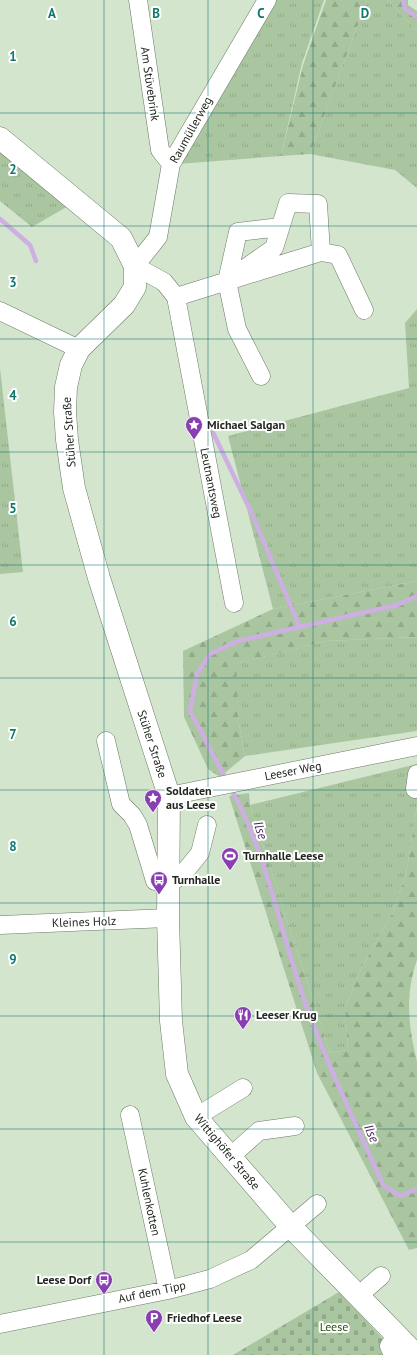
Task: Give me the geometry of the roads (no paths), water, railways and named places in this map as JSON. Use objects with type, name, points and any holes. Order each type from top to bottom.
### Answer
[{"type":"main road","points":[[0,138],[122,238],[135,266],[135,286],[124,305],[75,357]]},
{"type":"main road","name":"Stüher Straße","points":[[75,357],[66,387],[65,412],[67,440],[74,488],[99,578],[169,796]]},
{"type":"main road","name":"Wittighöfer Straße","points":[[169,796],[168,918],[171,1021],[177,1074],[196,1117],[230,1157],[291,1227],[358,1296],[395,1345],[416,1355]]},
{"type":"street","name":"Am Stüvebrink","points":[[138,0],[160,150],[171,164]]},
{"type":"street","name":"Raumüllerweg","points":[[135,266],[158,237],[171,164],[267,0]]},
{"type":"street","points":[[227,281],[274,248],[288,203],[318,204],[321,252]]},
{"type":"street","points":[[262,376],[237,329],[227,281],[238,232],[280,227]]},
{"type":"street","points":[[176,297],[321,252],[338,255],[364,310]]},
{"type":"street","name":"Leutnantsweg","points":[[135,266],[164,282],[176,297],[234,603]]},
{"type":"street","points":[[0,311],[75,357]]},
{"type":"street","points":[[106,741],[120,804],[132,815],[138,825],[155,881],[168,884],[182,875],[200,853],[207,825]]},
{"type":"street","name":"Leeser Weg","points":[[169,796],[417,746]]},
{"type":"street","name":"Kleines Holz","points":[[0,925],[168,918]]},
{"type":"street","points":[[196,1117],[243,1088]]},
{"type":"street","name":"Kuhlenkotten","points":[[130,1115],[168,1290]]},
{"type":"street","points":[[230,1157],[259,1131],[295,1126]]},
{"type":"street","name":"Auf dem Tipp","points":[[1,1322],[168,1290],[210,1279],[251,1260],[317,1204]]},
{"type":"street","points":[[358,1296],[381,1276]]},
{"type":"waterway","name":"Ilse","points":[[403,0],[405,9],[417,17]]},
{"type":"waterway","points":[[0,219],[30,245],[36,261]]},
{"type":"waterway","points":[[208,422],[253,516],[300,628]]},
{"type":"waterway","name":"Ilse","points":[[227,781],[190,711],[197,674],[210,654],[238,641],[397,605],[417,596]]},
{"type":"waterway","name":"Ilse","points":[[230,787],[242,810],[261,859],[291,960],[317,1035],[338,1086],[383,1185],[400,1196],[417,1189]]},
{"type":"place","name":"Michael Salgan","points":[[194,440]]},
{"type":"place","name":"Soldaten aus Leese","points":[[153,813]]},
{"type":"place","name":"Turnhalle Leese","points":[[230,871]]},
{"type":"place","name":"Turnhalle","points":[[159,895]]},
{"type":"place","name":"Leeser Krug","points":[[243,1030]]},
{"type":"place","name":"Leese Dorf","points":[[104,1295]]},
{"type":"place","name":"Friedhof Leese","points":[[154,1333]]},
{"type":"park label","name":"Leese","points":[[334,1327]]}]
